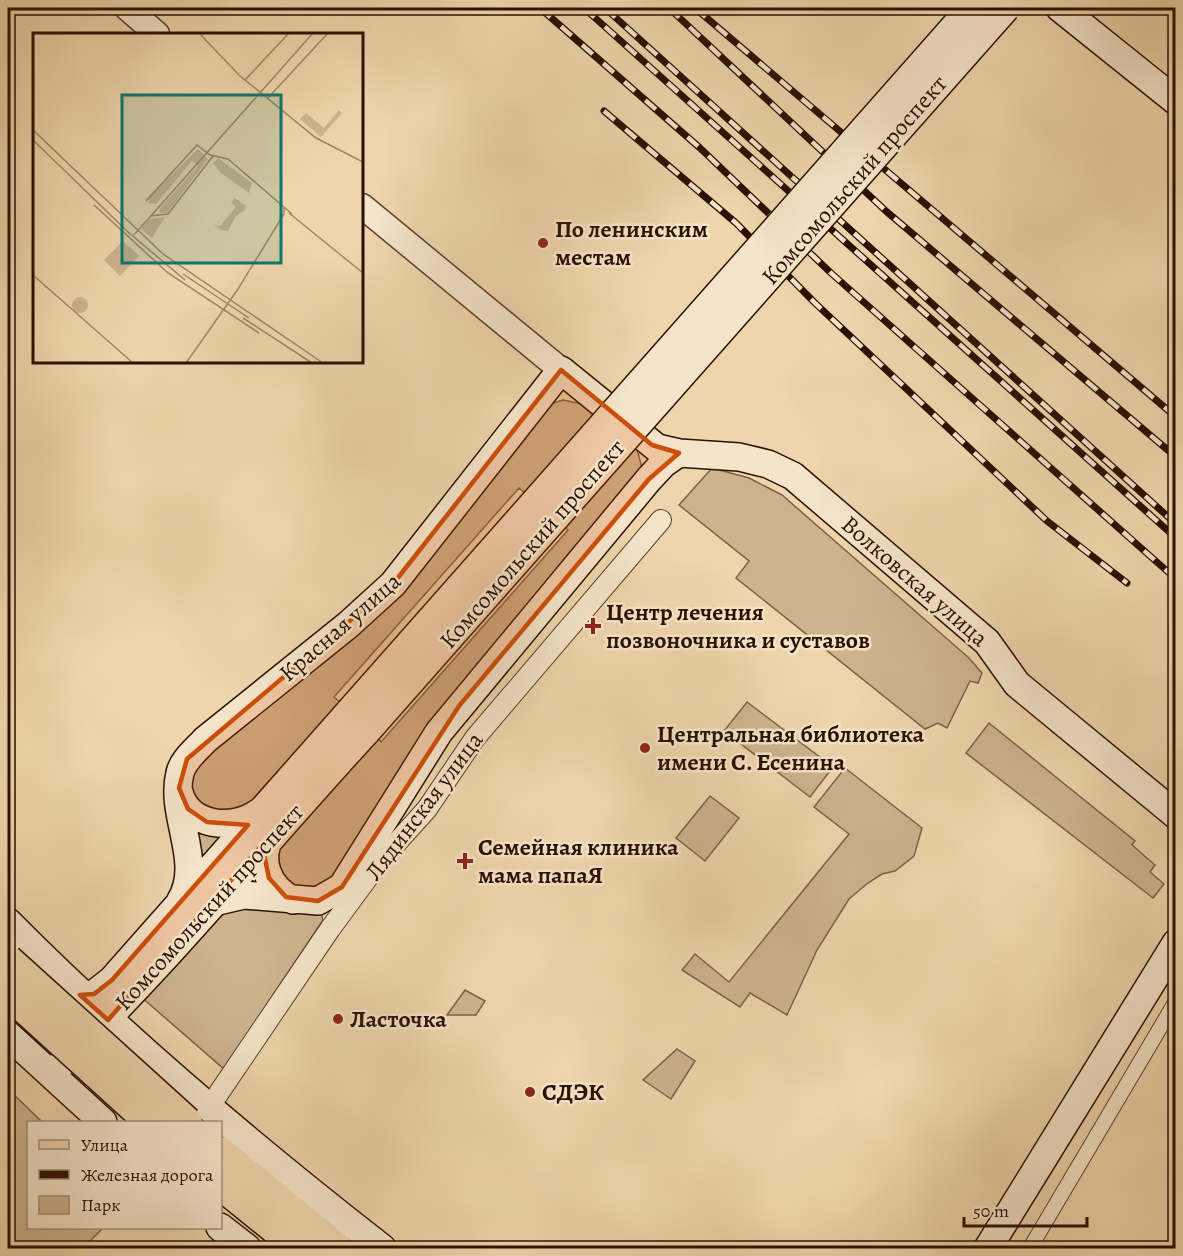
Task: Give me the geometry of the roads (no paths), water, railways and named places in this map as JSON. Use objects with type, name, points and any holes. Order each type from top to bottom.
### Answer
[{"type":"main road","name":"Комсомольский проспект","points":[[51,1074],[108,1020],[262,809],[971,8]]},
{"type":"main road","name":"Комсомольский проспект","points":[[80,994],[94,994],[112,980],[272,834],[367,731],[1006,8]]},
{"type":"main road","points":[[1060,8],[1089,17],[1176,100]]},
{"type":"main road","name":"Волковская улица","points":[[561,370],[652,445],[679,453],[739,457],[768,464],[793,476],[987,642],[1017,684],[1176,814]]},
{"type":"main road","name":"Красная улица","points":[[179,788],[183,766],[205,740],[348,625],[393,584],[561,370]]},
{"type":"main road","name":"Лядинская улица","points":[[192,906],[244,895],[318,901],[342,887],[439,732],[649,479],[679,453]]},
{"type":"main road","points":[[179,788],[182,800],[188,809],[207,822],[235,823],[250,818],[262,809]]},
{"type":"main road","points":[[179,788],[190,873],[187,891],[192,906]]},
{"type":"main road","points":[[272,834],[265,849],[267,872],[273,886],[293,900]]},
{"type":"main road","points":[[8,922],[108,1020],[197,1116]]},
{"type":"main road","points":[[988,1248],[1176,943]]},
{"type":"main road","points":[[8,960],[197,1116]]},
{"type":"main road","points":[[1006,1248],[1176,971]]},
{"type":"main road","points":[[8,993],[149,1121]]},
{"type":"main road","points":[[8,1035],[101,1121]]},
{"type":"main road","points":[[222,1134],[382,1248]]},
{"type":"main road","points":[[222,1154],[338,1248]]},
{"type":"main road","points":[[222,1186],[299,1248]]},
{"type":"main road","points":[[222,1229],[247,1248]]},
{"type":"street","points":[[127,8],[156,33]]},
{"type":"street","points":[[363,207],[561,370]]},
{"type":"street","name":"Лядинская улица","points":[[197,1116],[380,861],[427,808],[475,738],[661,520]]},
{"type":"street","points":[[1030,1248],[1176,1001]]},
{"type":"railway","points":[[540,8],[700,148],[831,273],[1176,579]]},
{"type":"railway","points":[[584,8],[1176,538]]},
{"type":"railway","points":[[605,8],[1176,524]]},
{"type":"railway","points":[[669,8],[887,212],[1176,457]]},
{"type":"railway","points":[[695,8],[1176,417]]},
{"type":"railway","points":[[604,111],[736,223],[815,303],[1047,521],[1127,583]]},
{"type":"place","name":"По ленинским местам","points":[[543,243]]},
{"type":"place","name":"Центр лечения позвоночника и суставов","points":[[593,626]]},
{"type":"place","name":"Центральная библиотека имени С. Есенина","points":[[645,748]]},
{"type":"place","name":"Семейная клиника мама папаЯ","points":[[465,861]]},
{"type":"place","name":"Ласточка","points":[[338,1019]]},
{"type":"place","name":"СДЭК","points":[[530,1092]]}]
